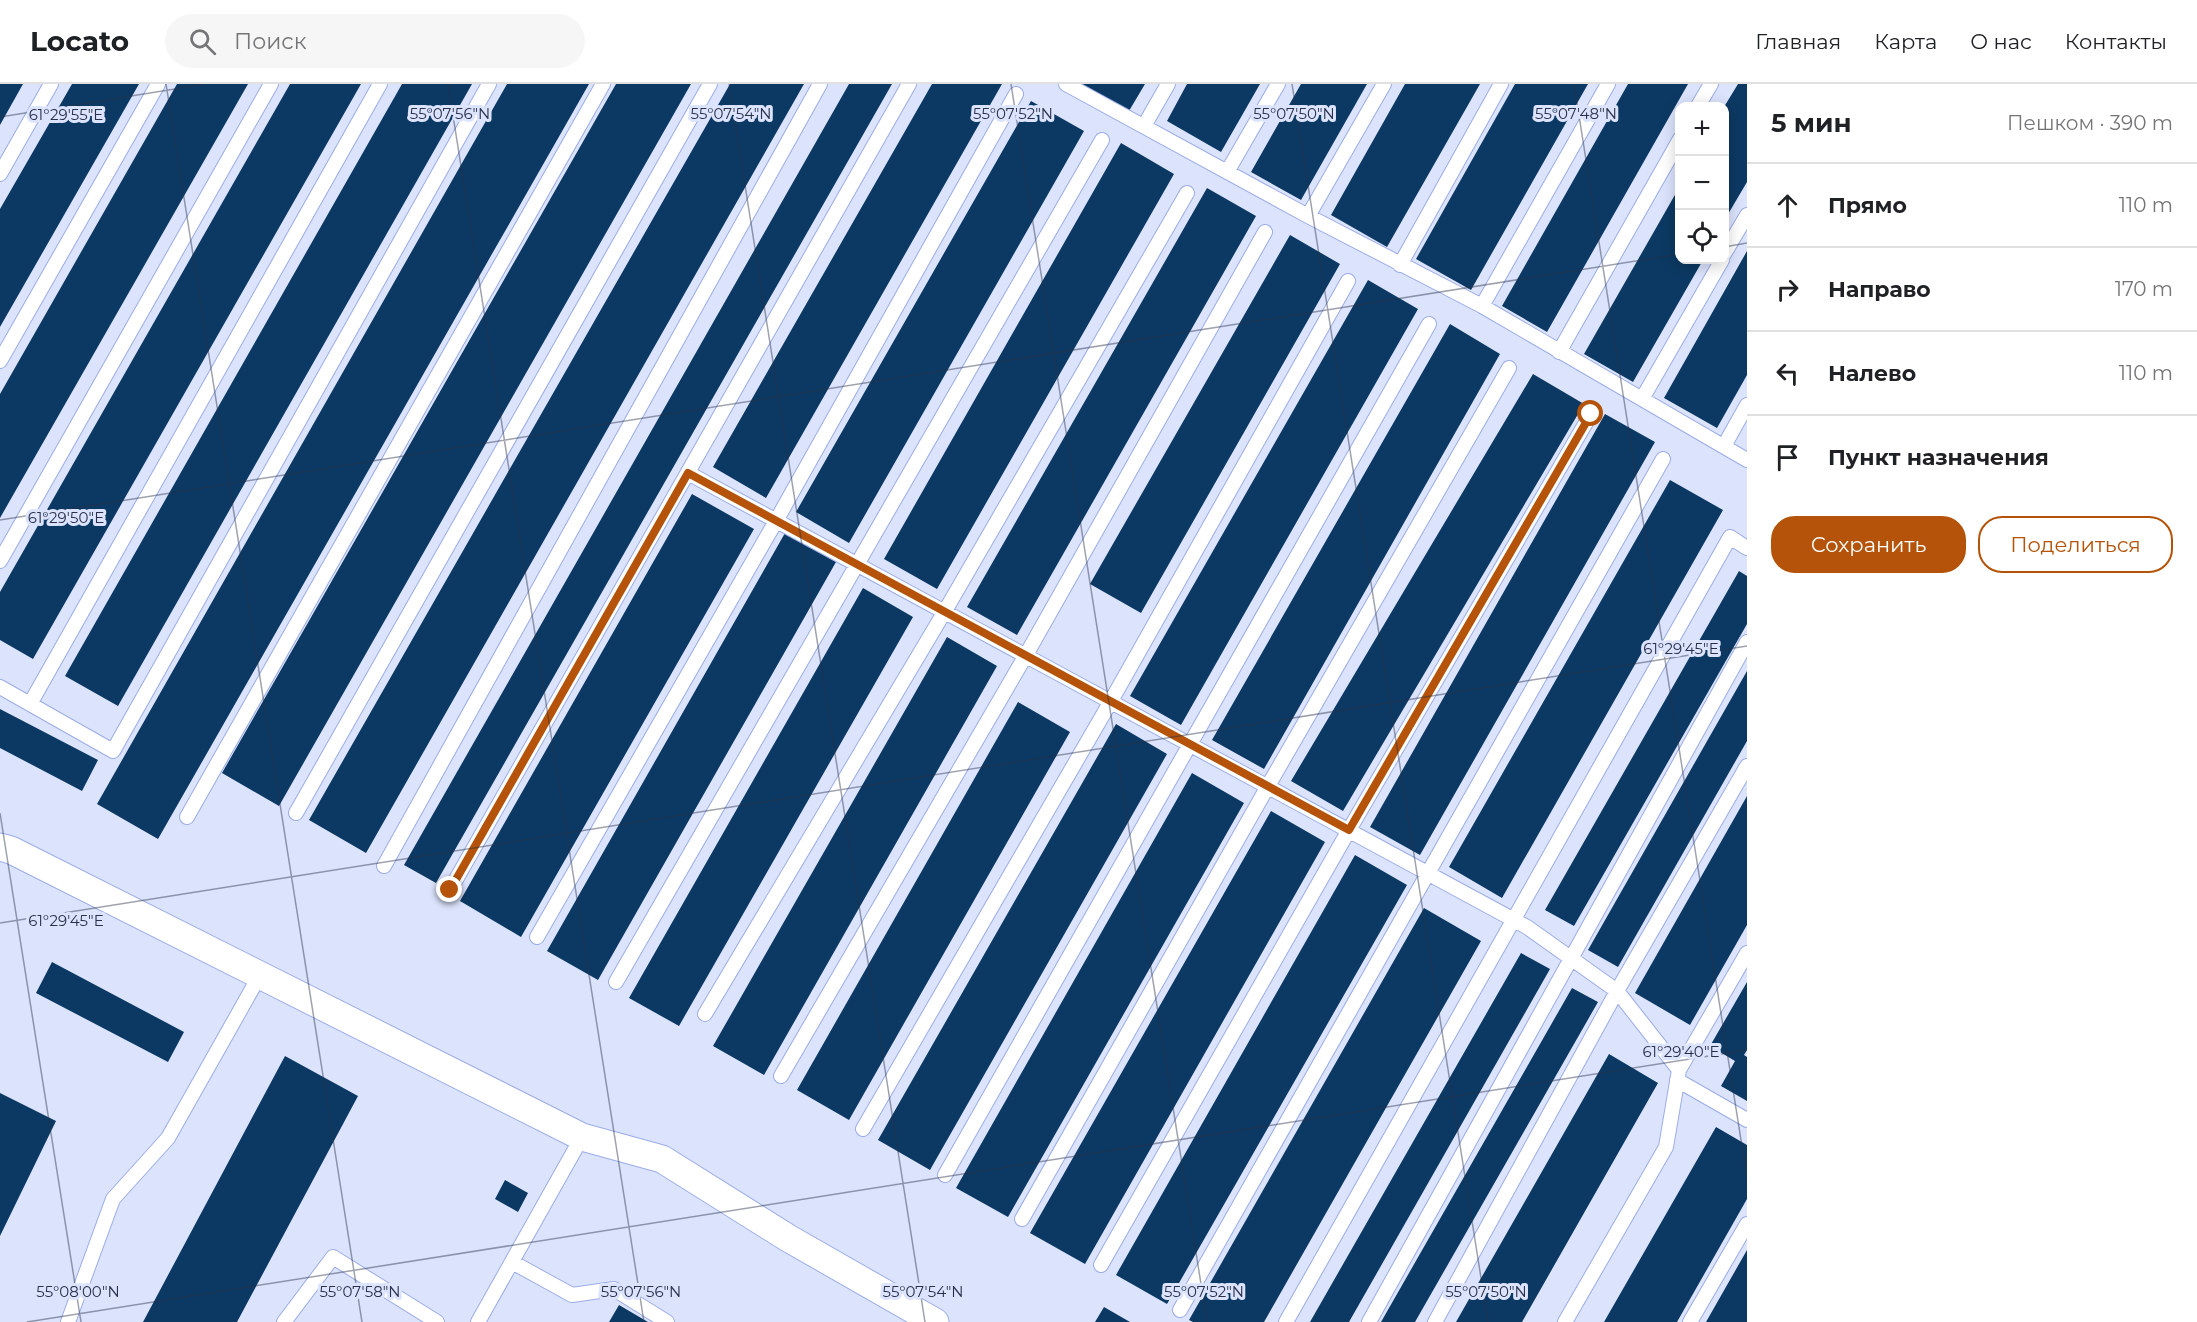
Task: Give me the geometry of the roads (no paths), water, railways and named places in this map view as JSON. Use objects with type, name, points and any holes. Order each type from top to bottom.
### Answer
[{"type":"street","points":[[0,847],[11,850],[582,1137],[662,1159],[788,1238],[935,1322]]},
{"type":"lane","points":[[0,174],[51,84]]},
{"type":"lane","points":[[0,361],[158,84]]},
{"type":"lane","points":[[0,561],[271,84]]},
{"type":"lane","points":[[30,704],[380,84]]},
{"type":"lane","points":[[0,687],[113,751],[489,84]]},
{"type":"lane","points":[[187,817],[603,84]]},
{"type":"lane","points":[[296,813],[710,84]]},
{"type":"lane","points":[[384,866],[820,84]]},
{"type":"lane","points":[[450,890],[909,84]]},
{"type":"lane","points":[[1066,84],[1308,216],[1482,306],[1747,460]]},
{"type":"lane","points":[[1144,126],[1168,84]]},
{"type":"lane","points":[[1227,172],[1278,84]]},
{"type":"lane","points":[[1308,216],[1384,84]]},
{"type":"lane","points":[[1400,265],[1501,84]]},
{"type":"lane","points":[[1482,306],[1608,84]]},
{"type":"lane","points":[[1700,102],[1711,84]]},
{"type":"lane","points":[[537,937],[776,521],[1016,94]]},
{"type":"lane","points":[[616,982],[1102,140]]},
{"type":"lane","points":[[1559,352],[1675,148]]},
{"type":"lane","points":[[705,1014],[945,612],[1187,193]]},
{"type":"lane","points":[[1729,247],[1747,215]]},
{"type":"lane","points":[[781,1076],[1026,655],[1265,232]]},
{"type":"lane","points":[[1642,399],[1720,264]]},
{"type":"lane","points":[[863,1129],[1111,701],[1348,281]]},
{"type":"lane","points":[[945,1175],[1429,324]]},
{"type":"lane","points":[[1022,1219],[1509,368]]},
{"type":"lane","points":[[1724,446],[1747,405]]},
{"type":"lane","points":[[1101,1265],[1349,830],[1591,414]]},
{"type":"lane","points":[[1180,1310],[1663,459]]},
{"type":"lane","points":[[688,473],[1513,919],[1617,991],[1678,1075],[1747,1120]]},
{"type":"lane","points":[[1286,1322],[1730,537],[1747,548]]},
{"type":"lane","points":[[1369,1322],[1747,642]]},
{"type":"lane","points":[[1435,1322],[1617,991],[1747,766]]},
{"type":"lane","points":[[1565,1322],[1666,1147],[1678,1075],[1747,953]]},
{"type":"lane","points":[[68,1322],[113,1199],[168,1138],[260,975]]},
{"type":"lane","points":[[478,1322],[582,1137]]},
{"type":"lane","points":[[1690,1322],[1747,1224]]},
{"type":"lane","points":[[284,1322],[333,1257],[437,1322]]},
{"type":"lane","points":[[512,1262],[572,1294],[614,1289],[667,1322]]}]
